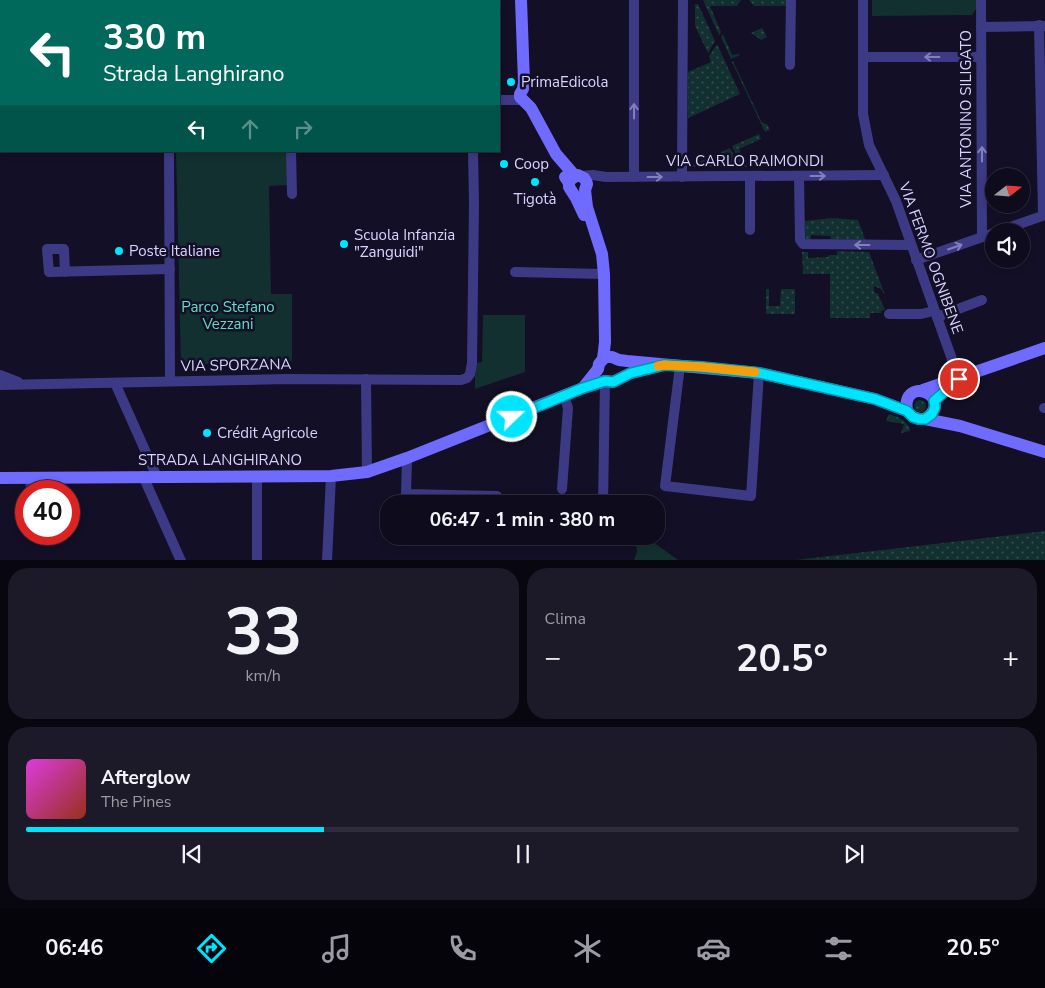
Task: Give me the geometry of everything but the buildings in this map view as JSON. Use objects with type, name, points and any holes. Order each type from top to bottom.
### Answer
[{"type":"street","points":[[520,0],[526,95],[556,154],[562,173],[578,184],[602,254],[605,342],[608,361],[600,376],[605,381],[603,495]]},
{"type":"street","points":[[634,0],[634,177]]},
{"type":"street","points":[[682,177],[683,0]]},
{"type":"street","points":[[790,0],[790,65]]},
{"type":"street","name":"VIA FERMO OGNIBENE","points":[[863,0],[863,114],[869,145],[896,200],[959,379]]},
{"type":"street","name":"VIA ANTONINO SILIGATO","points":[[981,0],[982,237]]},
{"type":"street","points":[[981,27],[1042,26],[1044,215],[1022,223]]},
{"type":"street","points":[[863,57],[981,57]]},
{"type":"street","points":[[503,100],[526,95]]},
{"type":"street","points":[[168,152],[170,381]]},
{"type":"street","points":[[291,152],[292,194]]},
{"type":"street","name":"VIA SPORZANA","points":[[0,385],[287,378],[461,380],[467,378],[472,364],[473,152]]},
{"type":"street","name":"VIA CARLO RAIMONDI","points":[[578,184],[606,177],[884,175]]},
{"type":"street","points":[[750,176],[750,230]]},
{"type":"street","points":[[799,176],[800,240],[805,245],[911,245]]},
{"type":"street","points":[[916,260],[985,236]]},
{"type":"street","points":[[65,272],[170,269]]},
{"type":"street","points":[[515,272],[604,274]]},
{"type":"street","points":[[889,314],[936,314],[982,300]]},
{"type":"street","points":[[923,390],[1045,348]]},
{"type":"street","points":[[608,361],[622,366],[623,372],[620,378]]},
{"type":"street","name":"STRADA LANGHIRANO","points":[[583,388],[608,361],[759,373],[875,399],[907,411],[913,417],[919,419],[960,426],[1045,452]]},
{"type":"street","name":"STRADA LANGHIRANO","points":[[0,478],[331,476],[367,472],[583,388],[605,381],[613,382],[631,373],[664,365]]},
{"type":"street","points":[[680,366],[665,486],[751,496],[759,373]]},
{"type":"street","points":[[0,375],[24,385]]},
{"type":"street","points":[[366,378],[367,472]]},
{"type":"street","points":[[925,419],[932,414],[935,404],[959,379]]},
{"type":"street","points":[[115,383],[157,476]]},
{"type":"street","name":"STRADA LANGHIRANO","points":[[875,399],[909,396],[915,391],[923,390],[930,394],[939,412],[960,426]]},
{"type":"street","points":[[562,489],[568,408],[564,396]]},
{"type":"street","points":[[907,411],[906,403],[909,396]]},
{"type":"street","points":[[407,458],[406,494],[452,495]]},
{"type":"street","points":[[144,476],[181,560]]},
{"type":"street","points":[[257,476],[257,560]]},
{"type":"street","points":[[327,560],[331,476]]},
{"type":"green space","points":[[703,0],[741,0],[737,6],[710,6],[721,32],[719,35]]},
{"type":"green space","points":[[749,0],[786,0],[786,6],[754,6]]},
{"type":"green space","points":[[872,0],[976,0],[976,9],[972,15],[872,16]]},
{"type":"green space","points":[[695,4],[698,4],[715,41],[708,53],[695,26]]},
{"type":"green space","points":[[762,28],[767,37],[761,40],[751,33]]},
{"type":"green space","points":[[723,34],[732,55],[740,55],[731,59],[721,37]]},
{"type":"green space","points":[[717,44],[740,94],[688,118],[688,72],[711,62],[709,56]]},
{"type":"green space","points":[[733,61],[762,123],[767,124],[770,130],[765,132]]},
{"type":"green space","points":[[759,134],[761,139],[739,149],[747,167],[743,167],[732,146]]},
{"type":"green space","points":[[730,148],[735,158],[733,159],[736,167],[688,167],[688,165],[690,166]]},
{"type":"green space","name":"Parco Stefano Vezzani","points":[[176,152],[287,152],[287,185],[269,186],[271,294],[292,294],[292,361],[181,365]]},
{"type":"green space","points":[[832,218],[858,220],[866,240],[831,239],[830,236],[811,235],[811,241],[805,239],[803,235],[805,235],[805,221]]},
{"type":"green space","points":[[837,251],[869,252],[885,295],[881,289],[874,286],[874,292],[878,294],[885,310],[881,311],[881,313],[870,313],[870,318],[830,318],[830,274],[803,274],[802,252],[808,252],[808,258],[837,255]]},
{"type":"green space","points":[[766,289],[769,289],[769,306],[780,306],[781,289],[795,289],[795,314],[766,314]]},
{"type":"green space","points":[[483,315],[525,315],[525,372],[475,389],[475,363],[482,362]]},
{"type":"green space","points":[[918,400],[922,400],[926,406],[922,412],[918,412],[914,408],[914,404]]},
{"type":"green space","points":[[889,414],[905,422],[910,431],[901,433],[904,424],[886,421]]},
{"type":"green space","points":[[1045,531],[1045,560],[796,560]]},
{"type":"green space","points":[[636,545],[657,545],[678,560],[634,560],[637,551]]},
{"type":"slow traffic","points":[[658,366],[702,367],[755,372]]},
{"type":"place","name":"PrimaEdicola","points":[[511,82]]},
{"type":"place","name":"Coop","points":[[504,164]]},
{"type":"place","name":"Tigotà","points":[[535,182]]},
{"type":"place","name":"Scuola Infanzia \"Zanguidi\"","points":[[344,244]]},
{"type":"place","name":"Poste Italiane","points":[[119,251]]},
{"type":"place","name":"Crédit Agricole","points":[[207,433]]},
{"type":"route","points":[[512,417],[583,388],[605,381],[613,382],[631,373],[664,365],[759,373],[875,399],[907,411],[913,417],[919,419],[925,419],[932,414],[935,407],[934,401],[959,379]]}]
